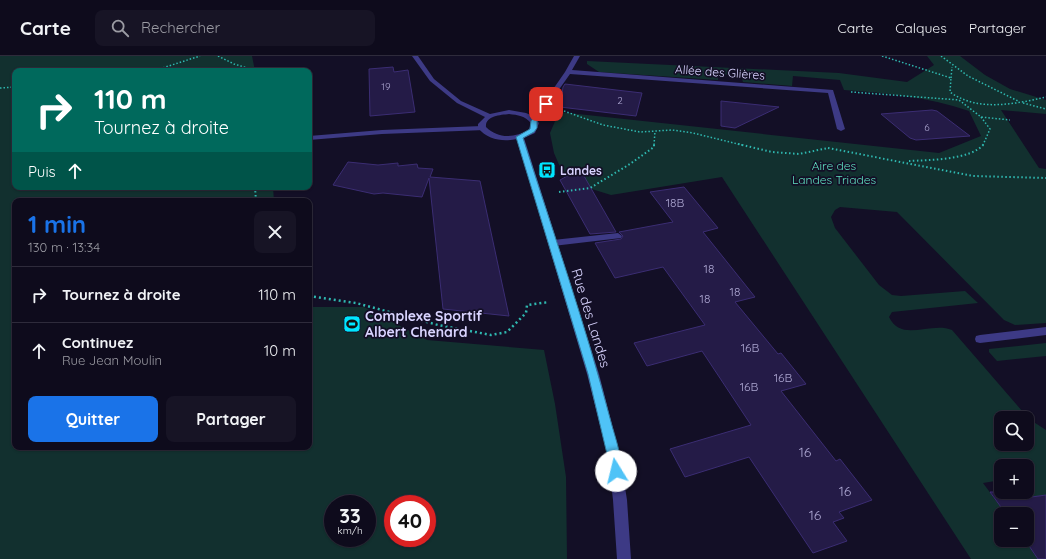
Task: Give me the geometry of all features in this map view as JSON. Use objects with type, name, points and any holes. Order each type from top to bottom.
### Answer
[{"type":"street","points":[[415,56],[432,80],[459,102],[488,116]]},
{"type":"street","points":[[312,138],[382,132],[482,128],[486,132],[496,137],[520,137],[532,131],[534,128],[534,121],[568,72],[577,56]]},
{"type":"street","name":"Allée des Glières","points":[[568,72],[831,91]]},
{"type":"street","points":[[831,91],[841,129]]},
{"type":"street","points":[[482,128],[482,124],[488,116],[502,112],[513,112],[526,115],[534,121]]},
{"type":"street","name":"Rue des Landes","points":[[520,137],[593,374],[614,456],[620,500],[624,559]]},
{"type":"street","points":[[553,243],[618,236]]},
{"type":"street","points":[[980,339],[1046,331]]},
{"type":"path","points":[[162,68],[200,56]]},
{"type":"path","points":[[218,56],[234,64],[248,68]]},
{"type":"path","points":[[882,56],[951,78]]},
{"type":"path","points":[[942,56],[952,67],[984,84],[1022,102],[1046,109]]},
{"type":"path","points":[[905,162],[934,160],[966,153],[980,148],[987,139],[990,129],[981,117],[950,92],[952,67]]},
{"type":"path","points":[[0,92],[1,88],[12,86]]},
{"type":"path","points":[[831,91],[959,100],[985,104],[1022,102],[1046,97]]},
{"type":"path","points":[[546,104],[602,125],[640,132],[672,130],[693,133],[780,153],[808,153],[828,148],[973,176],[1046,178]]},
{"type":"path","points":[[981,117],[1010,120]]},
{"type":"path","points":[[537,195],[590,188],[630,164],[654,146],[655,131]]},
{"type":"path","points":[[312,296],[356,303],[438,325],[491,335],[507,332],[526,313],[527,305],[570,299]]},
{"type":"green space","name":"Complexe Sportif Albert Chenard","points":[[0,56],[252,56],[254,68],[12,68],[12,190],[273,190],[274,198],[12,198],[12,450],[312,450],[312,307],[364,307],[427,340],[544,350],[555,404],[566,477],[567,559],[0,559]]},
{"type":"green space","name":"Aire des Landes Triades","points":[[927,56],[960,56],[985,75],[1010,89],[1046,100],[1046,114],[1001,110],[1039,168],[1046,169],[1046,323],[1015,325],[1004,320],[897,212],[840,207],[835,210],[831,217],[835,228],[879,285],[892,295],[901,296],[965,291],[978,303],[892,312],[889,317],[894,325],[901,329],[917,330],[944,328],[952,330],[1022,411],[994,411],[994,451],[1034,451],[1034,422],[1046,430],[1046,495],[1034,497],[1034,459],[994,459],[994,481],[983,483],[1001,507],[994,507],[994,547],[1030,547],[1038,559],[971,559],[722,177],[611,195],[566,181],[554,153],[550,133],[559,112],[939,153],[981,136],[969,111],[923,99],[891,94],[844,90],[840,80],[793,76],[792,86],[743,82],[741,76],[718,74],[718,80],[599,72],[587,64],[587,61],[839,73],[907,82],[934,65]]},
{"type":"green space","points":[[1046,343],[1046,356],[997,361],[989,352],[989,349]]},
{"type":"building","points":[[393,67],[394,72],[408,70],[415,112],[370,116],[369,69]]},
{"type":"building","points":[[565,84],[642,93],[636,116],[560,107],[563,87]]},
{"type":"building","points":[[721,101],[779,107],[735,128],[721,126]]},
{"type":"building","points":[[932,110],[937,111],[970,136],[916,140],[910,138],[881,114]]},
{"type":"building","points":[[348,162],[378,165],[398,163],[398,166],[417,164],[418,168],[433,169],[430,177],[480,181],[509,316],[443,309],[429,178],[422,197],[383,193],[374,194],[333,185]]},
{"type":"building","points":[[580,169],[616,232],[590,234],[560,180]]},
{"type":"building","points":[[684,187],[718,228],[703,232],[755,297],[735,302],[778,354],[781,353],[806,384],[781,391],[836,461],[840,459],[872,500],[839,512],[844,518],[833,522],[847,541],[813,553],[749,457],[685,477],[670,449],[751,425],[702,351],[647,366],[634,343],[705,325],[663,267],[615,278],[595,243],[621,239],[623,236],[619,232],[673,222],[650,192]]},
{"type":"building","points":[[990,492],[994,492],[994,498]]},
{"type":"building","points":[[1046,495],[1046,559],[1038,559],[1030,547],[1034,547],[1034,507],[1001,507],[995,499],[1034,499],[1034,497]]},
{"type":"place","name":"Landes","points":[[547,170]]},
{"type":"place","name":"Complexe Sportif Albert Chenard","points":[[352,324]]},
{"type":"route","points":[[546,104],[534,121],[534,128],[532,131],[520,137],[593,374],[614,456],[616,471]]}]
